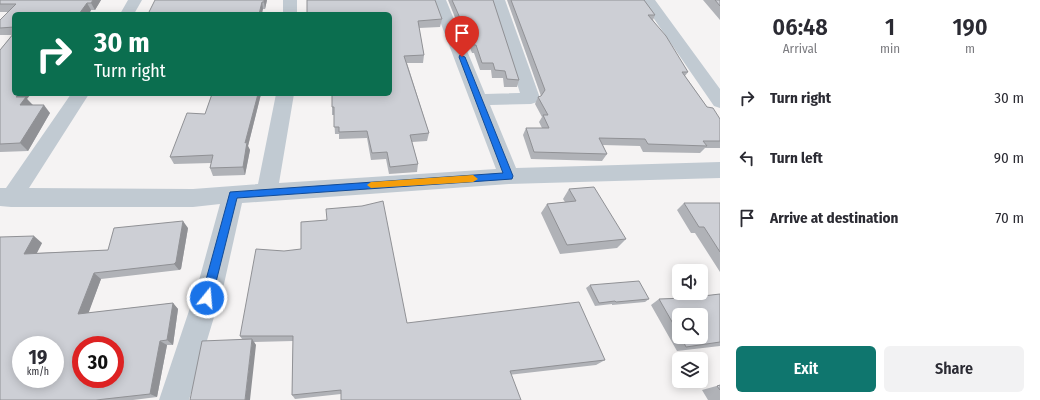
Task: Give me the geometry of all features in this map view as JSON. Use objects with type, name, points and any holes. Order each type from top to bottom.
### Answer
[{"type":"street","points":[[128,12],[135,0]]},
{"type":"street","points":[[290,0],[290,12]]},
{"type":"street","points":[[439,0],[509,176]]},
{"type":"street","points":[[479,100],[531,98],[498,0]]},
{"type":"street","points":[[648,0],[720,102]]},
{"type":"street","points":[[5,197],[79,96]]},
{"type":"street","points":[[267,192],[285,96]]},
{"type":"street","points":[[5,197],[193,198],[233,194],[509,176],[720,170]]},
{"type":"street","points":[[174,400],[211,284],[233,194]]},
{"type":"building","points":[[0,0],[93,0],[91,3],[87,3],[80,12],[12,12],[12,27],[0,28],[0,20],[16,4],[0,4]]},
{"type":"building","points":[[155,0],[264,0],[260,12],[149,12]]},
{"type":"building","points":[[307,0],[435,0],[442,19],[418,21],[424,55],[404,56],[429,133],[410,135],[418,164],[390,167],[387,152],[372,153],[367,131],[339,132],[339,127],[334,127],[334,107],[332,107],[332,96],[392,96],[392,12],[307,12]]},
{"type":"building","points":[[452,0],[493,0],[519,80],[507,79],[505,71],[495,70],[493,63],[482,63],[476,45],[474,45]]},
{"type":"building","points":[[511,0],[644,0],[655,15],[648,15],[666,36],[688,72],[682,72],[707,107],[713,108],[720,119],[720,141],[703,141],[707,146],[648,144],[645,139],[599,138],[607,154],[534,152],[526,128],[549,128],[543,115],[548,115],[538,97],[541,96],[545,90]]},
{"type":"building","points":[[715,0],[720,0],[720,6]]},
{"type":"building","points":[[12,35],[12,96],[26,97],[20,105],[44,105],[20,143],[0,144],[0,50]]},
{"type":"building","points":[[211,96],[257,96],[245,143],[247,142],[243,167],[210,168],[213,155],[170,157],[187,113],[205,114]]},
{"type":"building","points":[[594,187],[626,239],[567,245],[547,204],[576,201],[569,189]]},
{"type":"building","points":[[383,201],[407,323],[579,302],[605,360],[510,371],[521,400],[341,400],[341,390],[292,395],[293,336],[240,336],[256,249],[284,251],[301,249],[301,222],[327,220],[326,209],[362,206]]},
{"type":"building","points":[[684,203],[720,203],[720,252],[704,227],[699,227]]},
{"type":"building","points":[[183,221],[176,262],[174,264],[94,273],[78,314],[173,303],[167,340],[160,341],[150,394],[96,400],[0,400],[0,237],[34,236],[24,254],[108,250],[114,228]]},
{"type":"building","points":[[639,281],[649,299],[599,303],[590,285]]},
{"type":"building","points":[[720,294],[720,342],[708,344],[708,308],[672,308],[672,322],[659,299],[708,300],[708,295]]},
{"type":"building","points":[[252,339],[245,400],[190,400],[202,341]]},
{"type":"building","points":[[684,344],[706,344],[686,347]]},
{"type":"slow traffic","points":[[371,185],[473,179]]},
{"type":"route","points":[[207,298],[233,194],[509,176],[462,57]]}]
